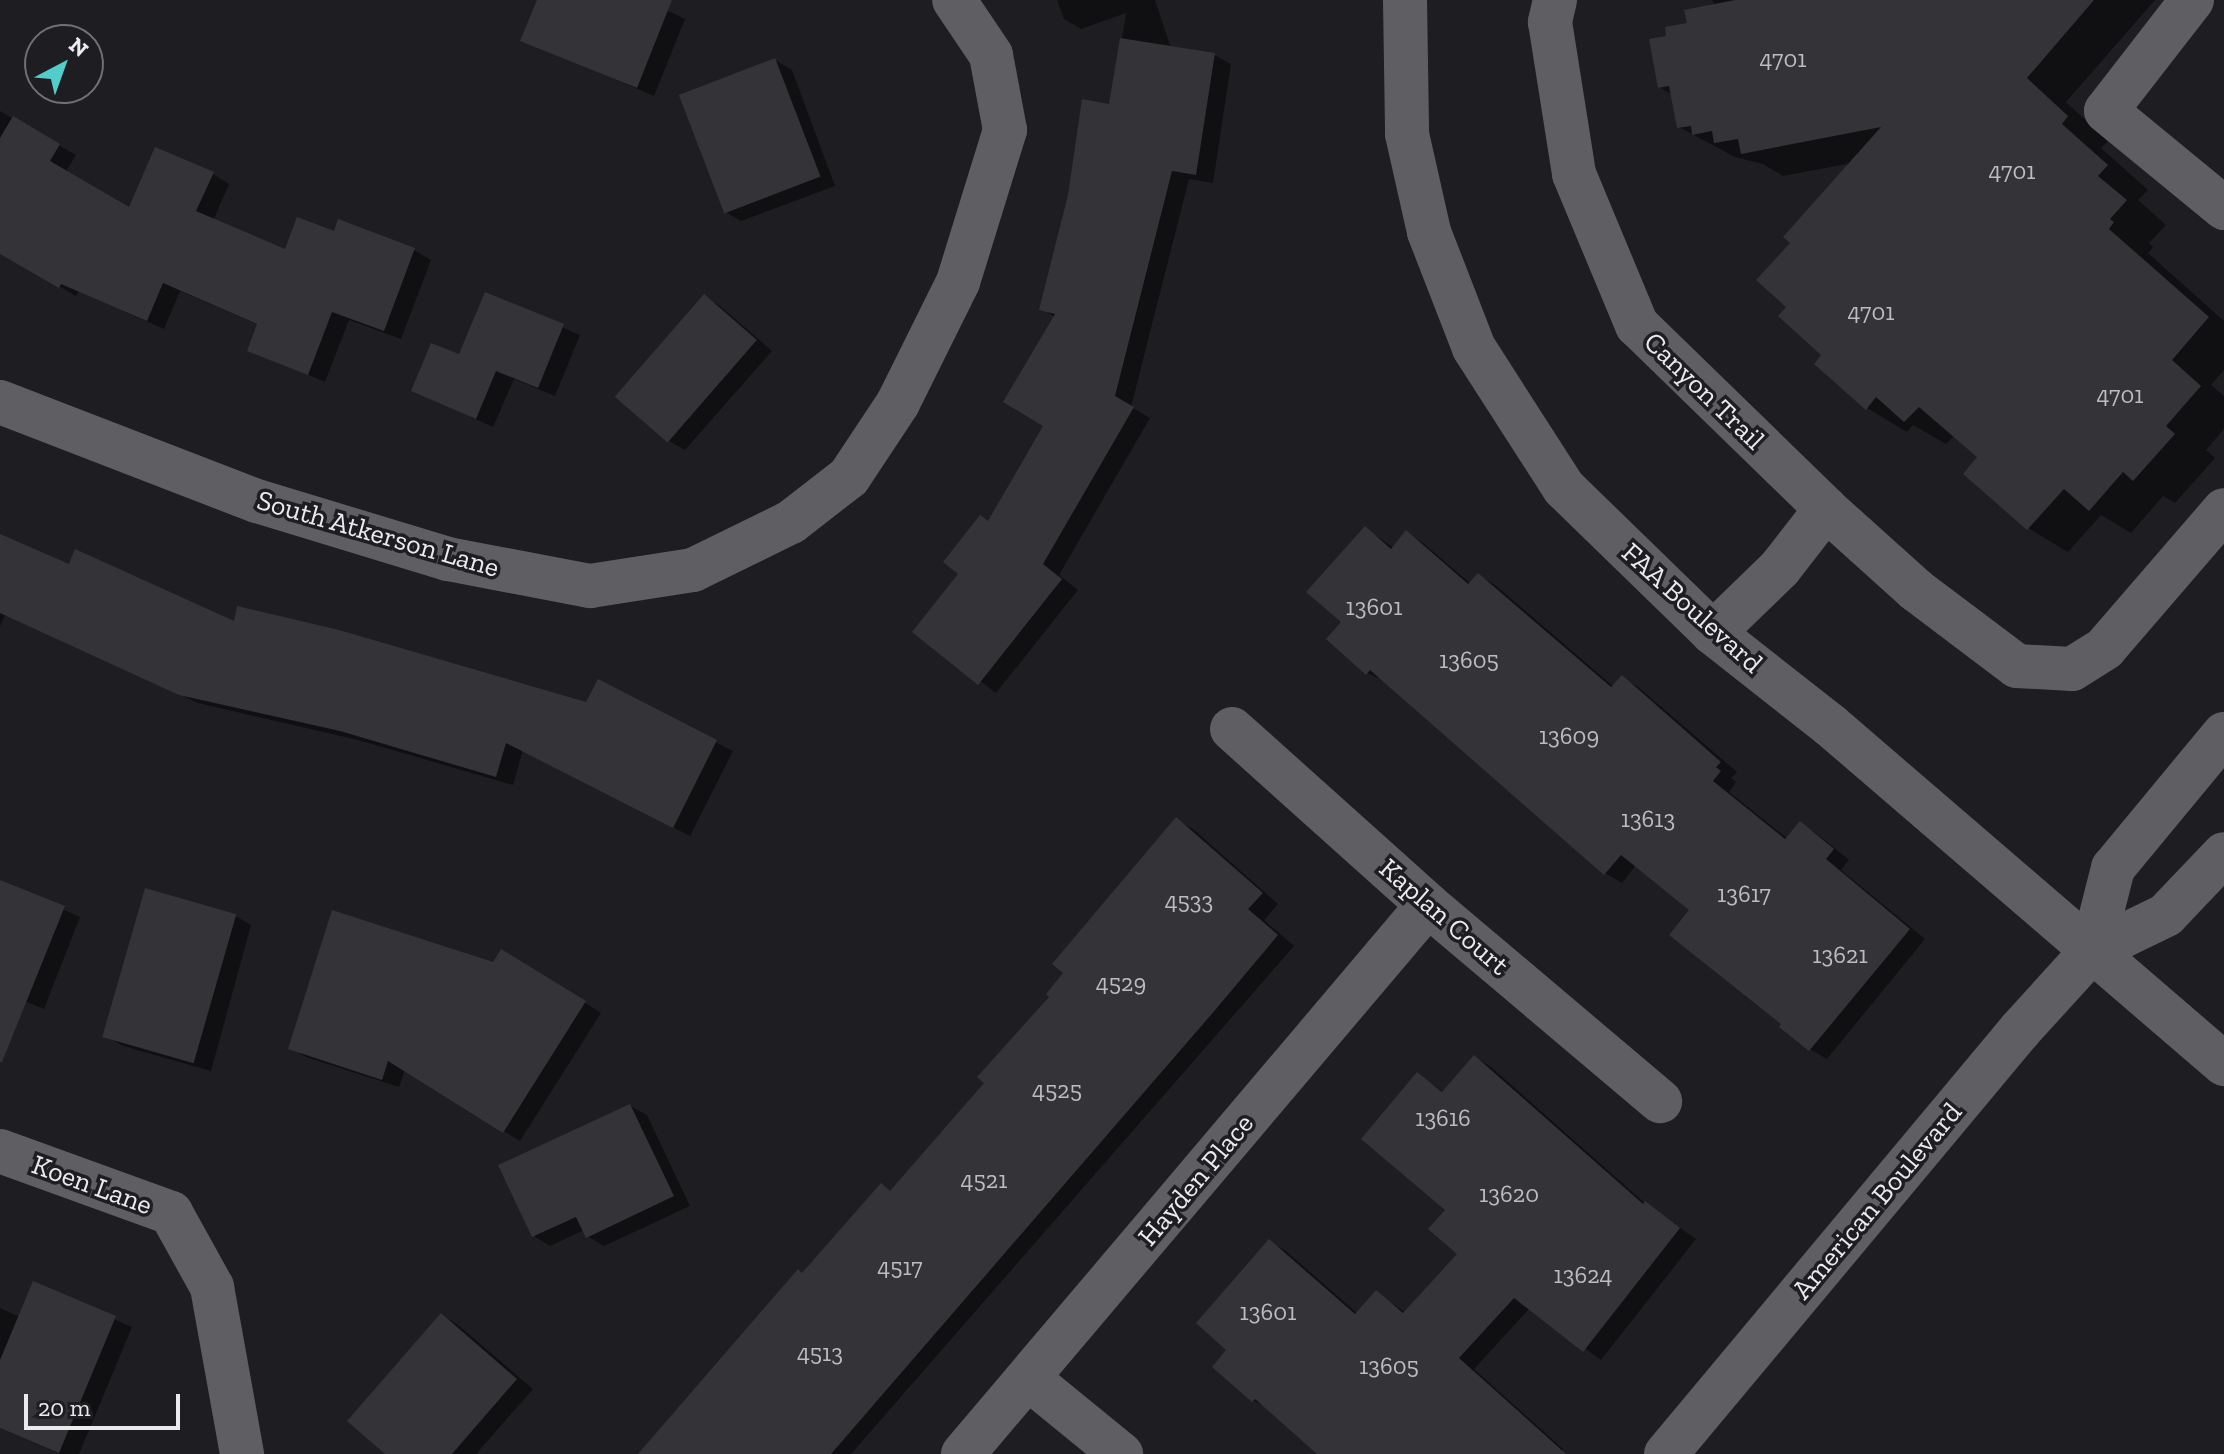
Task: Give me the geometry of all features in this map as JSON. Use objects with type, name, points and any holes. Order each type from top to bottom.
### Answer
[{"type":"street","name":"South Atkerson Lane","points":[[0,402],[257,501],[448,559],[590,586],[693,570],[791,522],[849,477],[898,403],[958,282],[1005,130],[991,55],[954,0]]},
{"type":"street","name":"FAA Boulevard","points":[[1405,0],[1407,134],[1429,232],[1474,348],[1564,488],[1713,633],[1830,725],[2224,1064]]},
{"type":"street","name":"Canyon Trail","points":[[1555,0],[1550,22],[1574,174],[1637,325],[1826,509],[1916,590],[2017,666],[2072,669],[2105,648],[2224,510]]},
{"type":"street","points":[[2192,0],[2106,111],[2224,208]]},
{"type":"street","points":[[2213,0],[2224,9]]},
{"type":"street","points":[[1713,633],[1780,568],[1826,509]]},
{"type":"street","name":"Kaplan Court","points":[[1232,729],[1428,905],[1660,1101]]},
{"type":"street","name":"American Boulevard","points":[[2092,951],[2113,868],[2224,734]]},
{"type":"street","name":"American Boulevard","points":[[1666,1454],[2020,1030],[2092,951],[2166,915],[2224,854]]},
{"type":"street","name":"Hayden Place","points":[[963,1454],[1428,905]]},
{"type":"street","name":"Koen Lane","points":[[0,1151],[171,1213],[212,1287],[242,1454]]},
{"type":"street","points":[[1029,1379],[1121,1454]]},
{"type":"building","points":[[537,0],[672,0],[637,88],[520,41]]},
{"type":"building","points":[[1735,0],[2094,0],[2027,78],[2068,116],[2062,124],[2108,165],[2098,176],[2127,200],[2110,219],[2114,222],[2109,229],[2209,317],[2172,360],[2201,386],[2166,426],[2175,434],[2133,481],[2123,472],[2089,511],[2064,489],[2027,530],[1963,474],[1977,457],[1919,407],[1904,422],[1876,397],[1866,410],[1814,364],[1821,355],[1778,316],[1786,307],[1756,280],[1790,243],[1783,237],[1881,127],[1741,154],[1738,139],[1714,143],[1712,131],[1692,135],[1691,126],[1677,128],[1669,86],[1658,88],[1649,39],[1666,36],[1665,27],[1687,23],[1684,10]]},
{"type":"building","points":[[1120,38],[1215,53],[1196,175],[1172,171],[1115,396],[1134,407],[1043,564],[1062,579],[978,685],[912,632],[958,574],[943,562],[980,515],[988,521],[1043,426],[1003,402],[1055,314],[1039,310],[1068,195],[1082,99],[1109,104]]},
{"type":"building","points":[[775,58],[821,177],[724,213],[679,95]]},
{"type":"building","points":[[13,116],[60,144],[50,161],[129,207],[155,147],[214,172],[196,211],[285,249],[297,217],[334,231],[338,219],[415,248],[384,331],[332,312],[308,375],[247,351],[257,324],[163,283],[147,321],[61,284],[59,288],[0,254],[0,138]]},
{"type":"building","points":[[485,292],[564,324],[538,388],[496,371],[476,419],[411,391],[431,343],[459,354]]},
{"type":"building","points":[[704,294],[757,340],[668,443],[615,397]]},
{"type":"building","points":[[1365,526],[1391,549],[1406,530],[1468,584],[1478,573],[1611,687],[1622,675],[1721,762],[1716,767],[1721,771],[1713,781],[1785,839],[1800,821],[1834,849],[1826,859],[1910,929],[1809,1051],[1779,1027],[1781,1024],[1669,935],[1689,910],[1621,855],[1604,875],[1370,670],[1366,675],[1326,639],[1341,622],[1306,592]]},
{"type":"building","points":[[0,534],[69,564],[75,549],[234,621],[237,606],[339,630],[586,702],[598,679],[717,740],[673,828],[506,743],[496,777],[340,731],[179,695],[0,613]]},
{"type":"building","points":[[1176,817],[1263,893],[1248,909],[1278,935],[1216,1009],[831,1454],[638,1454],[798,1269],[802,1273],[881,1183],[890,1191],[984,1083],[977,1077],[1049,997],[1046,994],[1063,973],[1052,964]]},
{"type":"building","points":[[0,880],[65,906],[2,1062],[0,1062]]},
{"type":"building","points":[[145,888],[236,914],[194,1063],[102,1037]]},
{"type":"building","points":[[332,910],[493,962],[501,949],[586,1001],[503,1133],[388,1061],[382,1080],[288,1049]]},
{"type":"building","points":[[1474,1055],[1643,1204],[1645,1201],[1680,1228],[1583,1352],[1514,1298],[1459,1358],[1566,1454],[1317,1454],[1255,1399],[1252,1402],[1212,1367],[1226,1350],[1196,1323],[1269,1239],[1355,1314],[1376,1290],[1403,1313],[1457,1254],[1428,1229],[1445,1210],[1361,1139],[1417,1072],[1442,1092]]},
{"type":"building","points":[[630,1104],[674,1196],[586,1238],[576,1217],[532,1237],[498,1165]]},
{"type":"building","points":[[33,1281],[116,1316],[59,1453],[0,1428],[0,1360]]},
{"type":"building","points":[[441,1313],[517,1379],[452,1454],[385,1454],[347,1421]]}]
